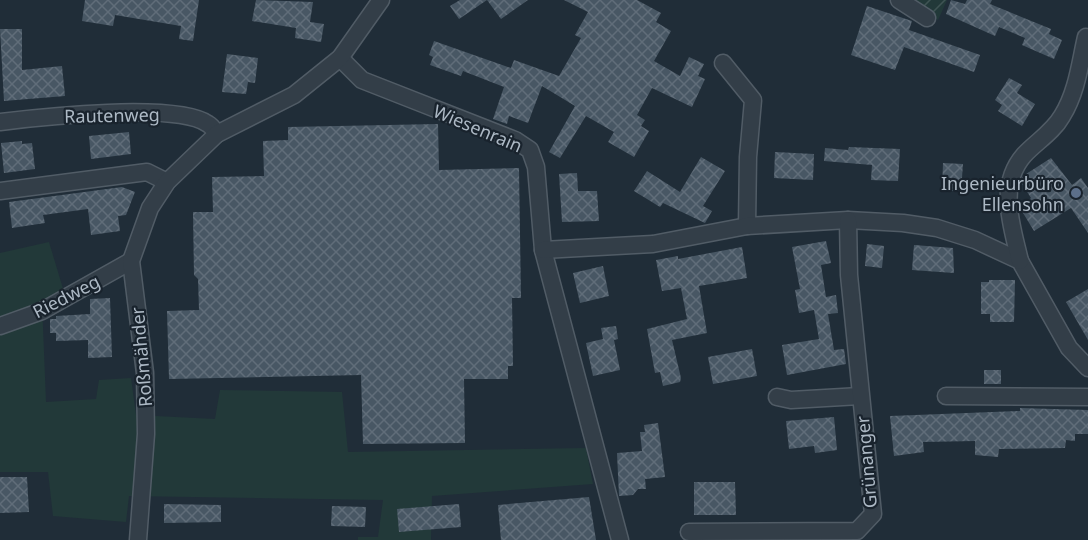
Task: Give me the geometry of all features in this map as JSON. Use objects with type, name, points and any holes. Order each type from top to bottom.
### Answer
[{"type":"street","points":[[899,0],[927,18]]},
{"type":"street","name":"Roßmähder","points":[[138,540],[146,434],[145,373],[131,261],[150,208],[166,182],[218,134],[294,95],[340,58],[374,2]]},
{"type":"street","points":[[1086,37],[1072,100],[1058,122],[1023,155],[1010,176],[1008,207],[1020,261],[1070,348],[1088,368]]},
{"type":"street","name":"Wiesenrain","points":[[340,58],[362,80],[515,140],[530,150],[536,166],[543,250],[620,540]]},
{"type":"street","points":[[723,63],[753,100],[748,157],[747,226]]},
{"type":"street","name":"Rautenweg","points":[[0,122],[76,114],[185,115],[208,123],[218,134]]},
{"type":"street","points":[[0,191],[147,172],[166,182]]},
{"type":"street","points":[[543,250],[653,244],[747,226],[848,220],[903,223],[937,228],[975,240],[1020,261]]},
{"type":"street","name":"Grünanger","points":[[689,532],[857,531],[873,514],[849,275],[848,220]]},
{"type":"street","name":"Riedweg","points":[[0,326],[42,310],[131,261]]},
{"type":"street","points":[[777,396],[791,400],[860,396]]},
{"type":"street","points":[[946,396],[1088,397]]},
{"type":"green space","points":[[908,0],[947,0],[938,20]]},
{"type":"green space","points":[[49,242],[64,292],[42,302],[46,402],[96,399],[99,380],[131,378],[136,415],[215,419],[220,390],[342,392],[348,452],[586,448],[593,484],[432,496],[431,540],[358,540],[358,537],[378,537],[383,500],[129,496],[126,522],[53,516],[48,472],[0,472],[0,253]]},
{"type":"building","points":[[85,0],[199,0],[193,41],[179,39],[181,26],[115,15],[113,26],[82,21]]},
{"type":"building","points":[[256,0],[313,2],[310,22],[324,24],[321,42],[295,38],[296,28],[252,21]]},
{"type":"building","points":[[460,0],[487,0],[459,19],[450,6]]},
{"type":"building","points":[[487,0],[528,0],[501,19]]},
{"type":"building","points":[[564,0],[637,0],[661,13],[656,22],[671,31],[654,61],[680,76],[689,57],[704,64],[698,76],[705,79],[692,107],[652,88],[637,115],[645,120],[641,126],[649,131],[634,157],[608,142],[614,132],[586,116],[560,158],[549,152],[575,106],[542,86],[528,123],[509,116],[507,124],[493,119],[504,87],[463,71],[461,76],[430,65],[433,57],[429,55],[434,41],[511,68],[514,60],[559,76],[581,38],[575,35],[588,12]]},
{"type":"building","points":[[951,0],[965,4],[967,0],[992,0],[990,4],[1051,29],[1049,34],[1062,40],[1054,59],[1022,45],[1025,38],[999,27],[995,36],[946,14]]},
{"type":"building","points":[[867,6],[912,21],[909,30],[980,55],[974,72],[904,47],[895,70],[851,55]]},
{"type":"building","points":[[0,29],[22,29],[22,70],[62,66],[65,96],[4,101]]},
{"type":"building","points":[[227,54],[258,58],[255,83],[248,82],[246,94],[222,92]]},
{"type":"building","points":[[1009,78],[1022,85],[1017,93],[1035,104],[1022,126],[998,111],[1002,105],[995,100]]},
{"type":"building","points":[[438,124],[439,170],[519,168],[521,298],[512,298],[513,366],[508,366],[508,379],[464,379],[465,443],[363,444],[361,375],[169,379],[167,311],[199,310],[198,279],[194,275],[193,212],[213,212],[212,177],[264,176],[263,141],[288,140],[288,127]]},
{"type":"building","points":[[129,132],[131,154],[91,159],[89,136]]},
{"type":"building","points":[[22,141],[22,144],[32,143],[35,169],[4,173],[1,143]]},
{"type":"building","points":[[849,147],[900,149],[898,181],[871,180],[872,165],[824,161],[825,148],[848,150]]},
{"type":"building","points":[[775,152],[814,154],[813,180],[774,178]]},
{"type":"building","points":[[701,157],[725,171],[703,206],[712,211],[705,223],[663,203],[660,207],[634,191],[647,171],[680,192]]},
{"type":"building","points":[[1051,158],[1072,185],[1081,178],[1088,188],[1088,233],[1071,208],[1034,231],[1020,208],[1031,198],[1021,182],[1023,176]]},
{"type":"building","points":[[943,163],[963,164],[961,191],[942,191]]},
{"type":"building","points":[[577,173],[578,191],[597,191],[599,221],[562,222],[559,174]]},
{"type":"building","points":[[122,187],[135,192],[126,215],[118,216],[120,231],[91,235],[88,209],[43,215],[45,223],[12,228],[9,202]]},
{"type":"building","points":[[826,241],[831,263],[821,265],[826,297],[836,295],[838,313],[828,314],[834,350],[844,349],[846,364],[787,375],[782,345],[819,339],[814,310],[799,313],[795,290],[800,289],[792,247]]},
{"type":"building","points":[[867,244],[884,246],[882,268],[865,266]]},
{"type":"building","points":[[914,245],[953,248],[954,273],[912,270]]},
{"type":"building","points":[[742,247],[747,278],[699,286],[707,333],[672,340],[681,378],[680,382],[663,386],[660,372],[655,373],[647,329],[687,319],[681,288],[662,291],[656,260],[678,256],[678,259]]},
{"type":"building","points":[[603,266],[609,296],[580,303],[573,273]]},
{"type":"building","points":[[989,280],[1015,280],[1014,322],[990,322],[990,314],[981,314],[981,282],[989,282]]},
{"type":"building","points":[[1088,289],[1088,340],[1066,302]]},
{"type":"building","points":[[110,298],[112,357],[88,358],[88,340],[56,341],[56,333],[50,333],[50,319],[56,319],[56,316],[90,314],[90,299]]},
{"type":"building","points":[[616,326],[618,339],[614,340],[620,370],[593,376],[586,343],[603,339],[601,328]]},
{"type":"building","points":[[752,349],[757,376],[713,384],[708,357]]},
{"type":"building","points":[[984,370],[1001,370],[1001,384],[984,384]]},
{"type":"building","points":[[1020,408],[1088,410],[1088,434],[1075,434],[1075,441],[1066,440],[1065,448],[999,449],[998,457],[975,455],[975,441],[923,442],[924,452],[894,456],[890,416],[1020,411]]},
{"type":"building","points":[[834,417],[837,450],[815,453],[814,446],[789,449],[786,421]]},
{"type":"building","points":[[658,423],[665,477],[645,479],[646,489],[638,489],[633,495],[619,496],[617,453],[642,451],[640,432],[645,432],[644,425]]},
{"type":"building","points":[[0,477],[27,477],[29,512],[0,513]]},
{"type":"building","points":[[694,482],[735,482],[736,515],[694,515]]},
{"type":"building","points":[[589,497],[596,540],[501,540],[498,505]]},
{"type":"building","points":[[164,504],[221,505],[221,522],[164,523]]},
{"type":"building","points":[[459,504],[461,527],[399,532],[397,509]]},
{"type":"building","points":[[332,506],[366,507],[365,527],[331,526]]},
{"type":"place","name":"Ingenieurbüro Ellensohn","points":[[1076,193]]}]
